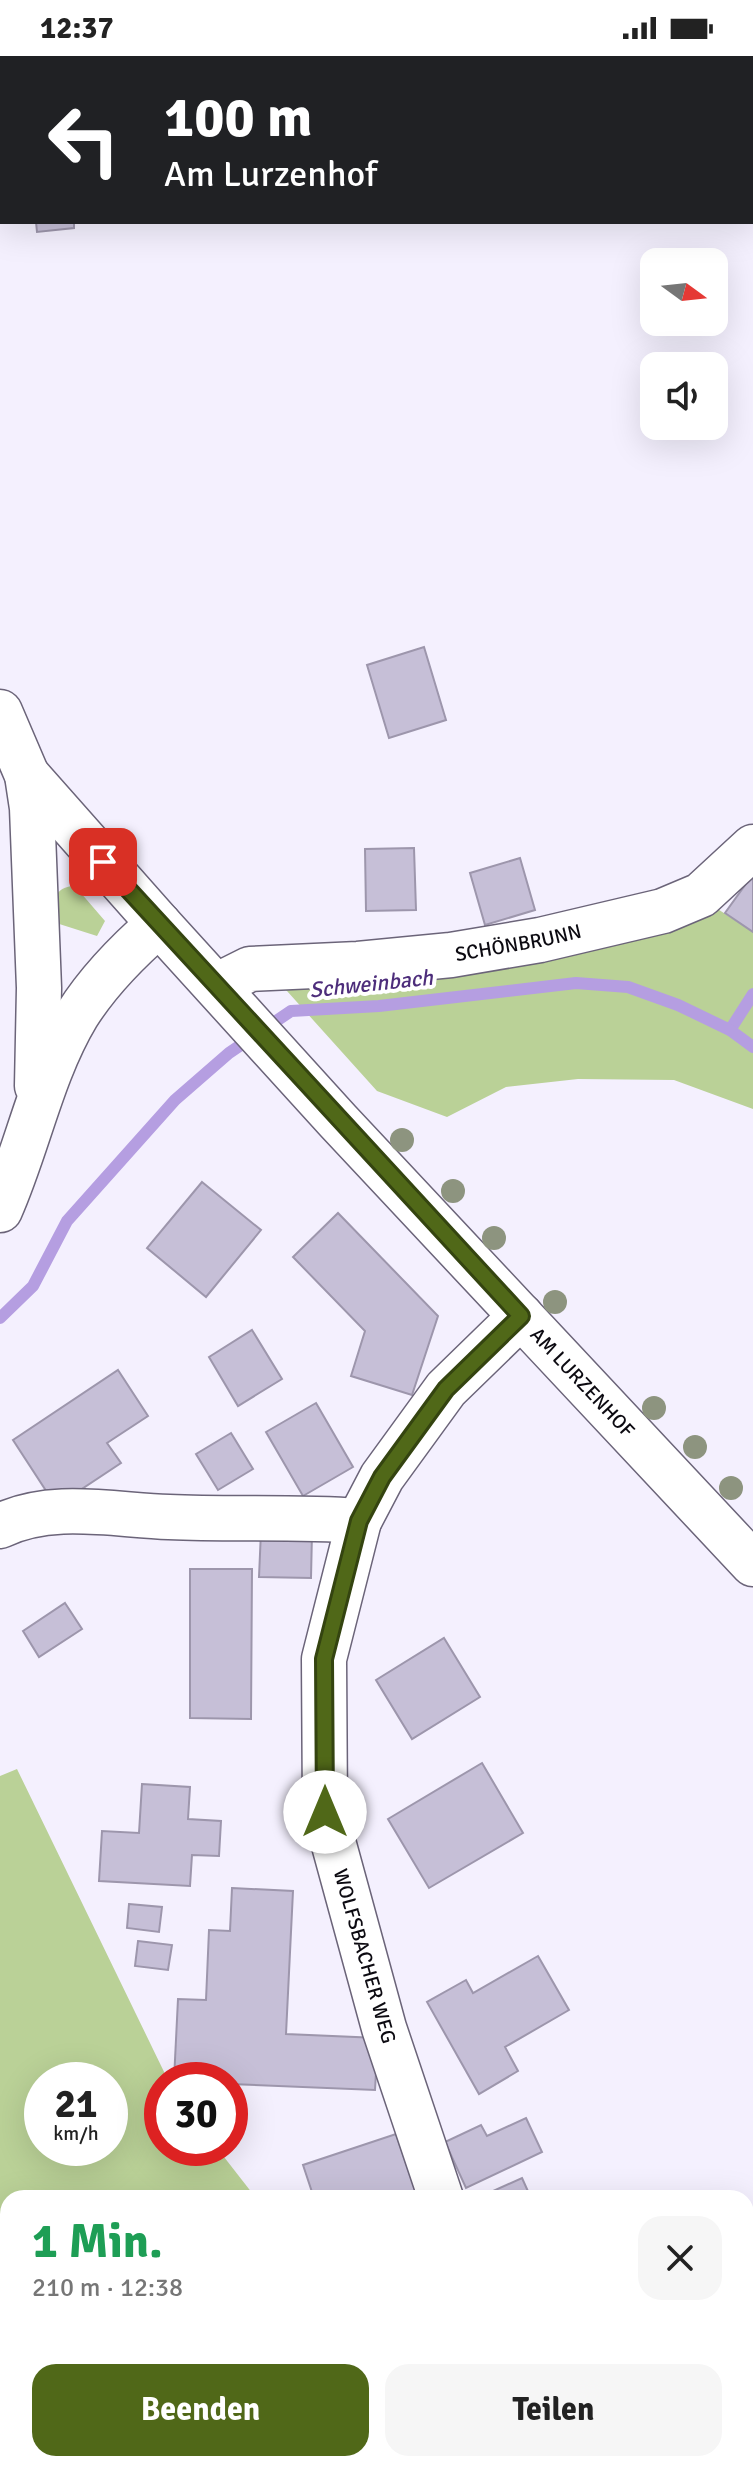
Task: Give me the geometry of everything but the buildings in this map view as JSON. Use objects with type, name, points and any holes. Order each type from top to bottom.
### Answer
[{"type":"street","points":[[0,712],[27,775],[32,808],[39,988],[37,1108]]},
{"type":"street","name":"AM LURZENHOF","points":[[27,775],[159,924],[753,1564]]},
{"type":"street","name":"SCHÖNBRUNN","points":[[229,1000],[250,969],[358,964],[451,955],[540,940],[663,911],[701,895],[753,847]]},
{"type":"street","points":[[0,1210],[37,1108],[77,1016],[112,968],[159,924]]},
{"type":"street","name":"WOLFSBACHER WEG","points":[[438,2190],[384,2028],[325,1812],[324,1659],[359,1521],[382,1477],[446,1389],[521,1316]]},
{"type":"street","points":[[0,1526],[25,1514],[93,1512],[359,1521]]},
{"type":"green space","points":[[71,886],[105,921],[97,936],[53,922],[53,904],[57,895]]},
{"type":"green space","points":[[710,904],[753,932],[753,1109],[674,1080],[578,1079],[506,1087],[447,1117],[377,1091],[287,991],[250,969]]},
{"type":"green space","points":[[17,1769],[159,2062],[144,2062],[144,2166],[231,2166],[250,2190],[0,2190],[0,1776]]},
{"type":"waterway","name":"Schweinbach","points":[[0,1318],[33,1286],[67,1221],[175,1100],[229,1053],[291,1011],[379,1006],[576,983],[628,987],[678,1005],[730,1030],[753,1047]]},
{"type":"waterway","name":"Schweinbach","points":[[730,1030],[753,994]]},
{"type":"route","points":[[103,862],[338,1121],[521,1316],[446,1389],[382,1477],[359,1521],[324,1659],[325,1812]]}]
